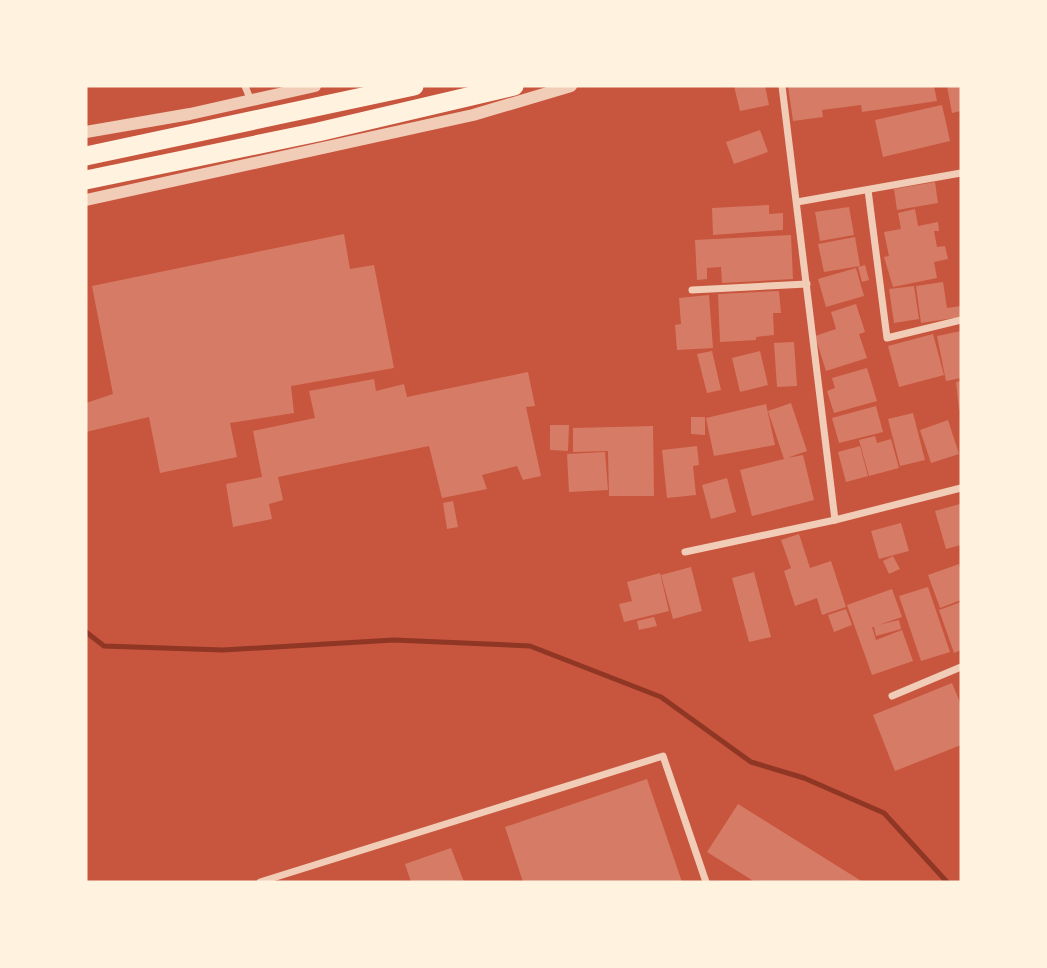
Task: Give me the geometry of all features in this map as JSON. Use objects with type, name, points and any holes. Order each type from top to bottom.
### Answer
[{"type":"highway","points":[[86,156],[414,86]]},
{"type":"highway","points":[[86,180],[318,132],[514,86]]},
{"type":"street","points":[[245,86],[251,101]]},
{"type":"street","points":[[86,132],[251,101],[315,86]]},
{"type":"street","points":[[466,86],[474,115]]},
{"type":"street","points":[[86,200],[474,115],[571,86]]},
{"type":"street","points":[[782,86],[835,520]]},
{"type":"street","points":[[797,202],[961,173]]},
{"type":"street","points":[[868,190],[887,338],[961,320]]},
{"type":"street","points":[[692,290],[807,284]]},
{"type":"street","points":[[685,552],[835,520],[961,488]]},
{"type":"street","points":[[892,696],[961,667]]},
{"type":"street","points":[[260,882],[663,756],[706,882]]},
{"type":"building","points":[[734,86],[765,86],[769,105],[740,111]]},
{"type":"building","points":[[788,86],[934,86],[937,101],[862,112],[861,105],[822,110],[823,117],[793,121]]},
{"type":"building","points":[[947,86],[961,86],[961,111],[952,113]]},
{"type":"building","points":[[942,105],[950,141],[883,157],[875,120]]},
{"type":"building","points":[[760,130],[768,152],[734,164],[726,142]]},
{"type":"building","points":[[935,182],[938,203],[897,210],[894,189]]},
{"type":"building","points":[[769,205],[769,214],[783,213],[783,230],[713,235],[712,208]]},
{"type":"building","points":[[849,207],[854,235],[820,241],[815,212]]},
{"type":"building","points":[[915,209],[918,226],[938,222],[939,231],[934,231],[937,247],[945,246],[948,259],[934,262],[937,278],[893,287],[884,257],[889,256],[884,232],[901,229],[898,213]]},
{"type":"building","points":[[344,234],[350,269],[374,265],[394,368],[291,386],[294,413],[230,423],[237,457],[160,473],[149,417],[86,432],[86,403],[113,394],[92,286]]},
{"type":"building","points":[[791,235],[793,279],[722,283],[721,267],[707,268],[707,279],[697,280],[695,240]]},
{"type":"building","points":[[855,237],[860,266],[824,272],[818,244]]},
{"type":"building","points":[[865,265],[869,280],[862,282],[858,267]]},
{"type":"building","points":[[856,268],[864,296],[826,307],[818,279]]},
{"type":"building","points":[[943,282],[947,308],[961,306],[961,317],[921,323],[916,286]]},
{"type":"building","points":[[914,286],[919,319],[894,323],[889,289]]},
{"type":"building","points":[[779,291],[781,313],[773,313],[774,335],[756,337],[756,340],[720,342],[718,294]]},
{"type":"building","points":[[709,295],[713,348],[677,350],[675,325],[681,324],[679,298]]},
{"type":"building","points":[[856,304],[865,332],[859,334],[867,358],[826,371],[815,336],[836,329],[831,312]]},
{"type":"building","points":[[961,331],[961,378],[946,381],[937,336]]},
{"type":"building","points":[[933,334],[944,375],[899,387],[888,346]]},
{"type":"building","points":[[794,342],[797,386],[777,387],[774,343]]},
{"type":"building","points":[[712,351],[721,390],[707,393],[697,354]]},
{"type":"building","points":[[760,351],[768,385],[740,392],[732,358]]},
{"type":"building","points":[[867,368],[877,401],[834,413],[827,391],[835,388],[832,378]]},
{"type":"building","points":[[528,372],[535,406],[526,407],[541,476],[523,480],[517,466],[482,475],[487,489],[442,498],[429,446],[278,477],[283,500],[269,504],[272,519],[233,527],[226,484],[262,477],[253,431],[315,418],[309,391],[374,379],[376,391],[404,384],[407,397]]},
{"type":"building","points":[[961,381],[961,409],[959,409],[956,382]]},
{"type":"building","points":[[791,403],[807,451],[787,458],[803,455],[814,500],[752,516],[740,470],[784,459],[768,411]]},
{"type":"building","points":[[766,404],[775,445],[714,456],[706,418]]},
{"type":"building","points":[[876,406],[883,432],[839,443],[832,418]]},
{"type":"building","points":[[913,413],[925,460],[900,466],[888,419]]},
{"type":"building","points":[[691,417],[705,417],[705,435],[691,434]]},
{"type":"building","points":[[948,420],[959,454],[931,463],[920,430]]},
{"type":"building","points":[[550,425],[569,425],[568,451],[550,450]]},
{"type":"building","points":[[653,426],[654,496],[609,496],[608,451],[573,452],[573,428]]},
{"type":"building","points":[[875,436],[877,443],[891,439],[899,468],[869,476],[859,440]]},
{"type":"building","points":[[697,446],[699,465],[693,466],[696,495],[667,498],[662,450]]},
{"type":"building","points":[[860,446],[868,476],[846,482],[838,452]]},
{"type":"building","points":[[605,452],[608,490],[569,492],[567,454]]},
{"type":"building","points":[[727,478],[736,512],[711,519],[702,485]]},
{"type":"building","points":[[453,501],[458,527],[447,529],[443,503]]},
{"type":"building","points":[[960,504],[961,545],[946,549],[935,511]]},
{"type":"building","points":[[901,523],[909,551],[879,559],[871,531]]},
{"type":"building","points":[[799,534],[810,568],[831,561],[846,607],[822,615],[817,598],[795,606],[784,571],[791,568],[781,540]]},
{"type":"building","points":[[893,556],[900,569],[889,574],[883,561]]},
{"type":"building","points":[[959,564],[961,600],[940,608],[928,575]]},
{"type":"building","points":[[691,567],[702,611],[673,619],[661,575]]},
{"type":"building","points":[[754,572],[771,637],[749,642],[732,578]]},
{"type":"building","points":[[660,573],[669,611],[624,622],[619,604],[632,601],[627,582]]},
{"type":"building","points":[[928,587],[950,652],[921,661],[899,596]]},
{"type":"building","points":[[892,589],[902,617],[878,625],[899,620],[901,629],[876,636],[872,627],[876,640],[902,630],[913,661],[872,675],[847,605]]},
{"type":"building","points":[[961,602],[961,650],[954,653],[939,610]]},
{"type":"building","points":[[846,609],[852,625],[834,632],[828,615]]},
{"type":"building","points":[[654,617],[657,626],[639,630],[637,621]]},
{"type":"building","points":[[952,683],[961,705],[961,745],[895,771],[873,715]]},
{"type":"building","points":[[647,779],[682,882],[523,882],[505,827]]},
{"type":"building","points":[[738,804],[863,882],[755,882],[707,852]]},
{"type":"building","points":[[451,848],[464,882],[411,882],[405,864]]},
{"type":"waterway","points":[[86,632],[104,646],[223,650],[394,640],[530,646],[661,697],[751,762],[804,778],[884,813],[947,882]]}]
